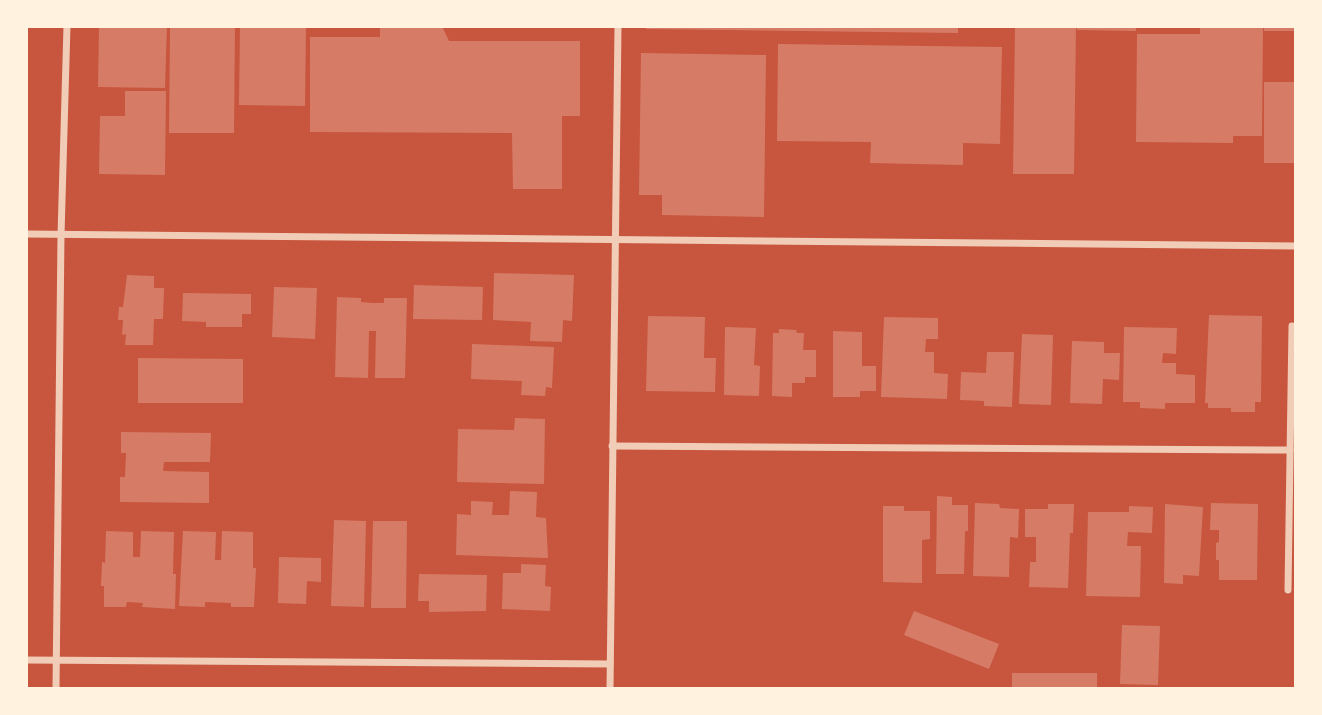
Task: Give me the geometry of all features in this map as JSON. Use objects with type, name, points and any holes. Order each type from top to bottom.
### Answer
[{"type":"street","points":[[56,689],[61,235],[67,26]]},
{"type":"street","points":[[610,689],[618,26]]},
{"type":"street","points":[[26,234],[1296,246]]},
{"type":"street","points":[[1288,590],[1292,326]]},
{"type":"street","points":[[612,446],[1290,450]]},
{"type":"street","points":[[26,660],[610,664]]},
{"type":"building","points":[[99,26],[167,26],[165,88],[98,87]]},
{"type":"building","points":[[170,26],[235,26],[234,133],[169,133]]},
{"type":"building","points":[[240,26],[306,26],[305,106],[239,105]]},
{"type":"building","points":[[380,26],[442,26],[449,41],[580,41],[580,116],[562,116],[562,189],[513,189],[512,133],[310,132],[310,37],[380,37]]},
{"type":"building","points":[[646,26],[958,26],[958,33],[646,29]]},
{"type":"building","points":[[1015,26],[1076,26],[1074,174],[1013,174]]},
{"type":"building","points":[[1077,26],[1136,26],[1136,31],[1077,30]]},
{"type":"building","points":[[1200,26],[1263,26],[1262,136],[1233,136],[1233,143],[1136,142],[1137,34],[1200,34]]},
{"type":"building","points":[[1264,26],[1294,26],[1295,31],[1264,31]]},
{"type":"building","points":[[778,44],[1002,47],[1000,144],[963,143],[963,165],[870,163],[871,142],[777,141]]},
{"type":"building","points":[[641,53],[766,55],[764,217],[662,215],[662,195],[639,195]]},
{"type":"building","points":[[1264,82],[1296,82],[1296,163],[1264,163]]},
{"type":"building","points":[[125,91],[166,91],[165,175],[99,174],[100,116],[125,116]]},
{"type":"building","points":[[494,273],[574,275],[572,321],[563,320],[562,342],[530,341],[531,322],[493,320]]},
{"type":"building","points":[[127,275],[154,276],[154,288],[164,288],[163,319],[154,319],[153,345],[125,345],[126,334],[122,335],[123,320],[118,320],[119,307],[123,307]]},
{"type":"building","points":[[414,285],[483,287],[482,320],[413,319]]},
{"type":"building","points":[[274,287],[317,288],[315,339],[272,337]]},
{"type":"building","points":[[183,293],[251,294],[251,314],[242,314],[242,327],[206,327],[206,322],[182,321]]},
{"type":"building","points":[[337,297],[361,298],[361,302],[373,303],[384,303],[384,298],[407,298],[405,378],[375,378],[376,331],[369,331],[368,378],[335,377]]},
{"type":"building","points":[[1209,315],[1262,316],[1261,402],[1255,402],[1255,412],[1208,408],[1208,403],[1205,403]]},
{"type":"building","points":[[648,316],[705,317],[704,358],[716,358],[715,392],[646,391]]},
{"type":"building","points":[[884,317],[938,318],[938,339],[926,339],[925,352],[934,352],[934,373],[948,374],[947,399],[881,397]]},
{"type":"building","points":[[725,327],[756,328],[754,365],[760,366],[759,396],[724,395]]},
{"type":"building","points":[[1124,327],[1177,328],[1176,354],[1163,353],[1162,363],[1176,363],[1176,374],[1195,375],[1195,403],[1165,403],[1165,409],[1140,408],[1140,402],[1123,402]]},
{"type":"building","points":[[779,329],[804,333],[803,350],[816,350],[816,377],[805,377],[805,383],[792,383],[792,397],[772,396],[773,333],[779,333]]},
{"type":"building","points":[[833,331],[862,332],[862,366],[876,366],[876,391],[860,391],[860,397],[833,397]]},
{"type":"building","points":[[1022,334],[1053,335],[1051,405],[1019,404]]},
{"type":"building","points":[[1072,341],[1104,342],[1104,353],[1120,353],[1119,380],[1103,379],[1102,404],[1070,403]]},
{"type":"building","points":[[472,344],[554,347],[552,388],[546,387],[545,396],[521,395],[522,381],[471,379]]},
{"type":"building","points":[[987,352],[1014,352],[1012,407],[984,406],[984,401],[960,400],[961,372],[986,373]]},
{"type":"building","points":[[138,358],[243,359],[243,403],[138,403]]},
{"type":"building","points":[[515,418],[545,419],[544,484],[457,482],[458,429],[514,430]]},
{"type":"building","points":[[121,432],[211,433],[210,462],[164,462],[163,471],[209,472],[209,503],[120,502],[120,477],[125,477],[126,453],[121,453]]},
{"type":"building","points":[[510,491],[537,492],[536,517],[546,518],[548,558],[456,555],[457,514],[471,515],[471,501],[493,502],[492,515],[509,515]]},
{"type":"building","points":[[937,496],[952,497],[952,505],[968,505],[964,574],[936,574]]},
{"type":"building","points":[[975,503],[999,504],[1000,508],[1019,509],[1018,538],[1010,537],[1009,577],[973,576]]},
{"type":"building","points":[[1211,503],[1258,504],[1257,580],[1219,580],[1216,543],[1219,542],[1219,530],[1210,530]]},
{"type":"building","points":[[1048,504],[1074,504],[1068,588],[1029,587],[1030,562],[1036,562],[1036,537],[1025,537],[1025,509],[1048,509]]},
{"type":"building","points":[[1165,504],[1203,507],[1199,576],[1183,575],[1183,584],[1164,583]]},
{"type":"building","points":[[883,506],[904,506],[904,511],[930,511],[930,539],[922,540],[922,583],[883,582]]},
{"type":"building","points":[[1129,506],[1153,507],[1152,533],[1128,532],[1127,546],[1141,546],[1140,597],[1086,596],[1088,512],[1129,512]]},
{"type":"building","points":[[334,520],[366,521],[364,607],[331,606]]},
{"type":"building","points":[[373,521],[407,521],[406,608],[371,608]]},
{"type":"building","points":[[106,531],[133,532],[133,557],[140,557],[141,531],[174,532],[175,609],[142,607],[143,603],[127,602],[126,607],[104,607],[104,586],[101,586]]},
{"type":"building","points":[[183,531],[216,532],[215,560],[221,560],[222,531],[253,532],[253,568],[256,568],[254,607],[231,607],[231,603],[205,602],[205,607],[179,606]]},
{"type":"building","points":[[279,557],[321,558],[321,582],[307,581],[306,604],[278,603]]},
{"type":"building","points":[[521,564],[546,565],[545,586],[551,587],[550,611],[502,609],[503,573],[521,573]]},
{"type":"building","points":[[419,574],[487,575],[486,611],[429,612],[429,601],[418,601]]},
{"type":"building","points":[[914,611],[999,644],[989,669],[904,635]]},
{"type":"building","points":[[1122,625],[1160,626],[1158,685],[1120,684]]},
{"type":"building","points":[[1012,673],[1097,673],[1097,689],[1012,689]]}]
